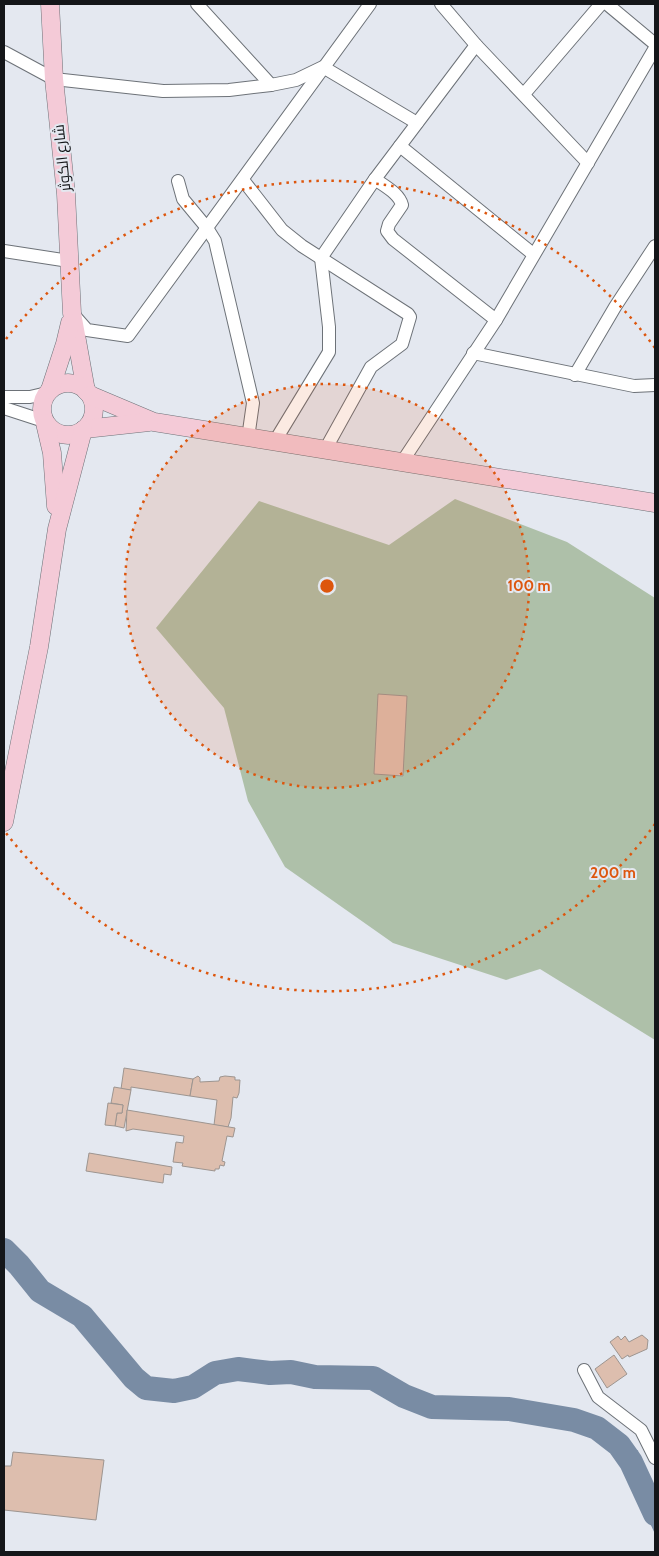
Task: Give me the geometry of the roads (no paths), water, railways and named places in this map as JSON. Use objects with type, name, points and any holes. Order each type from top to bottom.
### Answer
[{"type":"main road","name":"شارع الكوثر","points":[[50,4],[54,79],[66,194],[72,312]]},
{"type":"main road","points":[[57,529],[55,477],[42,406],[65,344],[72,312]]},
{"type":"main road","points":[[4,822],[39,647],[57,529],[84,429],[93,417],[94,410],[88,393],[72,312]]},
{"type":"main road","points":[[48,391],[64,383],[80,386],[88,393],[154,422],[655,503]]},
{"type":"main road","points":[[45,422],[51,429],[66,435],[84,429],[154,422]]},
{"type":"street","points":[[197,4],[272,85]]},
{"type":"street","points":[[72,312],[87,330],[128,336],[370,4]]},
{"type":"street","points":[[441,4],[476,45],[588,163]]},
{"type":"street","points":[[524,94],[601,4]]},
{"type":"street","points":[[607,4],[655,44]]},
{"type":"street","points":[[275,441],[328,352],[329,327],[321,258],[375,179],[476,45]]},
{"type":"street","points":[[402,462],[496,320],[655,48]]},
{"type":"street","points":[[4,52],[54,79],[163,91],[230,90],[272,85],[296,80],[323,67]]},
{"type":"street","points":[[323,67],[417,123]]},
{"type":"street","points":[[400,146],[533,254]]},
{"type":"street","points":[[375,179],[400,197],[402,202],[388,224],[387,231],[393,239],[496,320]]},
{"type":"street","points":[[243,180],[282,230],[302,246],[408,314],[410,318],[402,344],[371,367],[325,450]]},
{"type":"street","points":[[178,181],[183,199],[207,228],[215,241],[253,402],[248,438]]},
{"type":"street","points":[[575,375],[615,307],[655,246]]},
{"type":"street","points":[[4,251],[69,261]]},
{"type":"street","points":[[473,353],[634,386],[655,385]]},
{"type":"street","points":[[4,397],[30,397],[48,391]]},
{"type":"street","points":[[4,408],[45,422]]},
{"type":"street","points":[[584,1370],[598,1396],[641,1430],[655,1458]]},
{"type":"water","points":[[638,1450],[639,1459],[655,1496],[655,1534],[625,1468],[619,1463]]},
{"type":"waterway","points":[[4,1250],[40,1291],[82,1316],[134,1378],[146,1388],[174,1391],[193,1387],[215,1373],[238,1369],[270,1373],[291,1372],[315,1377],[373,1378],[404,1396],[432,1407],[509,1409],[574,1420],[597,1428],[619,1445],[631,1462],[655,1514]]}]
